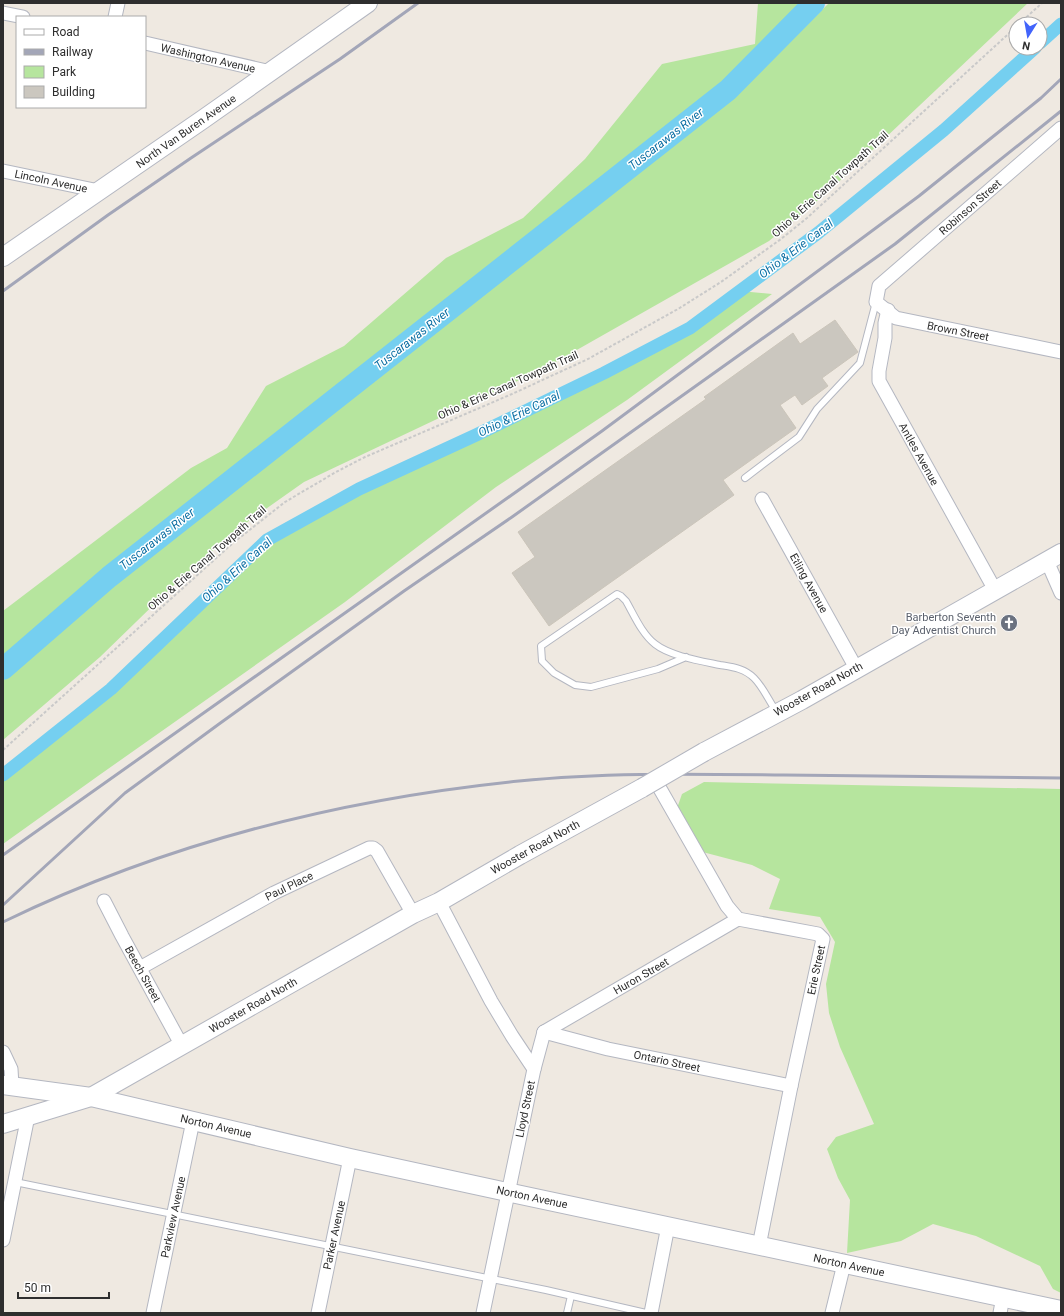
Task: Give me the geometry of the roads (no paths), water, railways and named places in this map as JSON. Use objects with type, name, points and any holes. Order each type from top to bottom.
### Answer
[{"type":"main road","name":"North Van Buren Avenue","points":[[3,257],[271,72],[368,3]]},
{"type":"main road","name":"Wooster Road North","points":[[3,1124],[92,1097],[413,914],[439,902],[520,854],[652,785],[704,752],[1054,557]]},
{"type":"main road","name":"Norton Avenue","points":[[7,1085],[92,1097],[350,1158],[844,1264],[1001,1305],[1061,1310]]},
{"type":"street","points":[[115,16],[118,3]]},
{"type":"street","points":[[3,13],[18,16]]},
{"type":"street","name":"Washington Avenue","points":[[146,43],[271,72]]},
{"type":"street","name":"Robinson Street","points":[[876,302],[879,286],[1061,128]]},
{"type":"street","name":"Lincoln Avenue","points":[[3,171],[99,191]]},
{"type":"street","name":"Brown Street","points":[[876,302],[888,310],[896,318],[1061,352]]},
{"type":"street","name":"Antles Avenue","points":[[888,310],[885,322],[885,338],[879,371],[879,382],[995,590]]},
{"type":"street","name":"Etling Avenue","points":[[762,499],[856,668]]},
{"type":"street","points":[[1054,557],[1061,593]]},
{"type":"street","points":[[652,785],[727,906],[738,919]]},
{"type":"street","name":"Paul Place","points":[[140,968],[274,892],[369,848],[373,848],[377,851],[413,914]]},
{"type":"street","name":"Beech Street","points":[[104,901],[182,1046]]},
{"type":"street","name":"Lloyd Street","points":[[439,902],[491,1001],[534,1069],[483,1313]]},
{"type":"street","name":"Huron Street","points":[[544,1032],[738,919]]},
{"type":"street","name":"Erie Street","points":[[738,919],[818,934],[823,939],[791,1086],[759,1246]]},
{"type":"street","points":[[534,1069],[544,1032]]},
{"type":"street","name":"Ontario Street","points":[[544,1032],[608,1048],[791,1086]]},
{"type":"street","points":[[3,1052],[11,1069],[7,1085]]},
{"type":"street","points":[[3,1240],[28,1116]]},
{"type":"street","name":"Parkview Avenue","points":[[153,1313],[193,1121]]},
{"type":"street","name":"Parker Avenue","points":[[318,1313],[350,1158]]},
{"type":"street","points":[[651,1313],[668,1226]]},
{"type":"street","points":[[832,1313],[844,1264]]},
{"type":"lane","points":[[745,478],[799,437],[816,409],[860,363],[876,302]]},
{"type":"lane","points":[[686,657],[658,669],[591,687],[575,685],[554,673],[542,661],[541,646],[617,594],[622,596],[626,601],[648,638],[656,645],[686,657],[736,668],[745,672],[754,678],[776,713]]},
{"type":"lane","points":[[15,1182],[571,1296],[646,1313]]},
{"type":"lane","points":[[567,1313],[571,1296]]},
{"type":"waterway","name":"Tuscarawas River","points":[[3,669],[109,577],[728,90],[814,3]]},
{"type":"waterway","name":"Ohio & Erie Canal","points":[[1048,36],[1061,24]]},
{"type":"waterway","name":"Ohio & Erie Canal","points":[[3,775],[111,689],[267,540],[359,489],[476,435],[604,373],[690,328],[818,233],[944,130],[1026,56]]},
{"type":"railway","points":[[3,291],[108,215],[340,59],[418,3]]},
{"type":"railway","points":[[3,855],[602,431],[919,196],[1041,98],[1061,79]]},
{"type":"railway","points":[[3,905],[125,793],[404,591],[512,517],[895,244],[1061,111]]},
{"type":"railway","points":[[3,922],[64,894],[190,848],[255,829],[320,813],[452,789],[552,778],[652,774],[1061,778]]},
{"type":"place","name":"Barberton Seventh Day Adventist Church","points":[[1009,623]]}]
